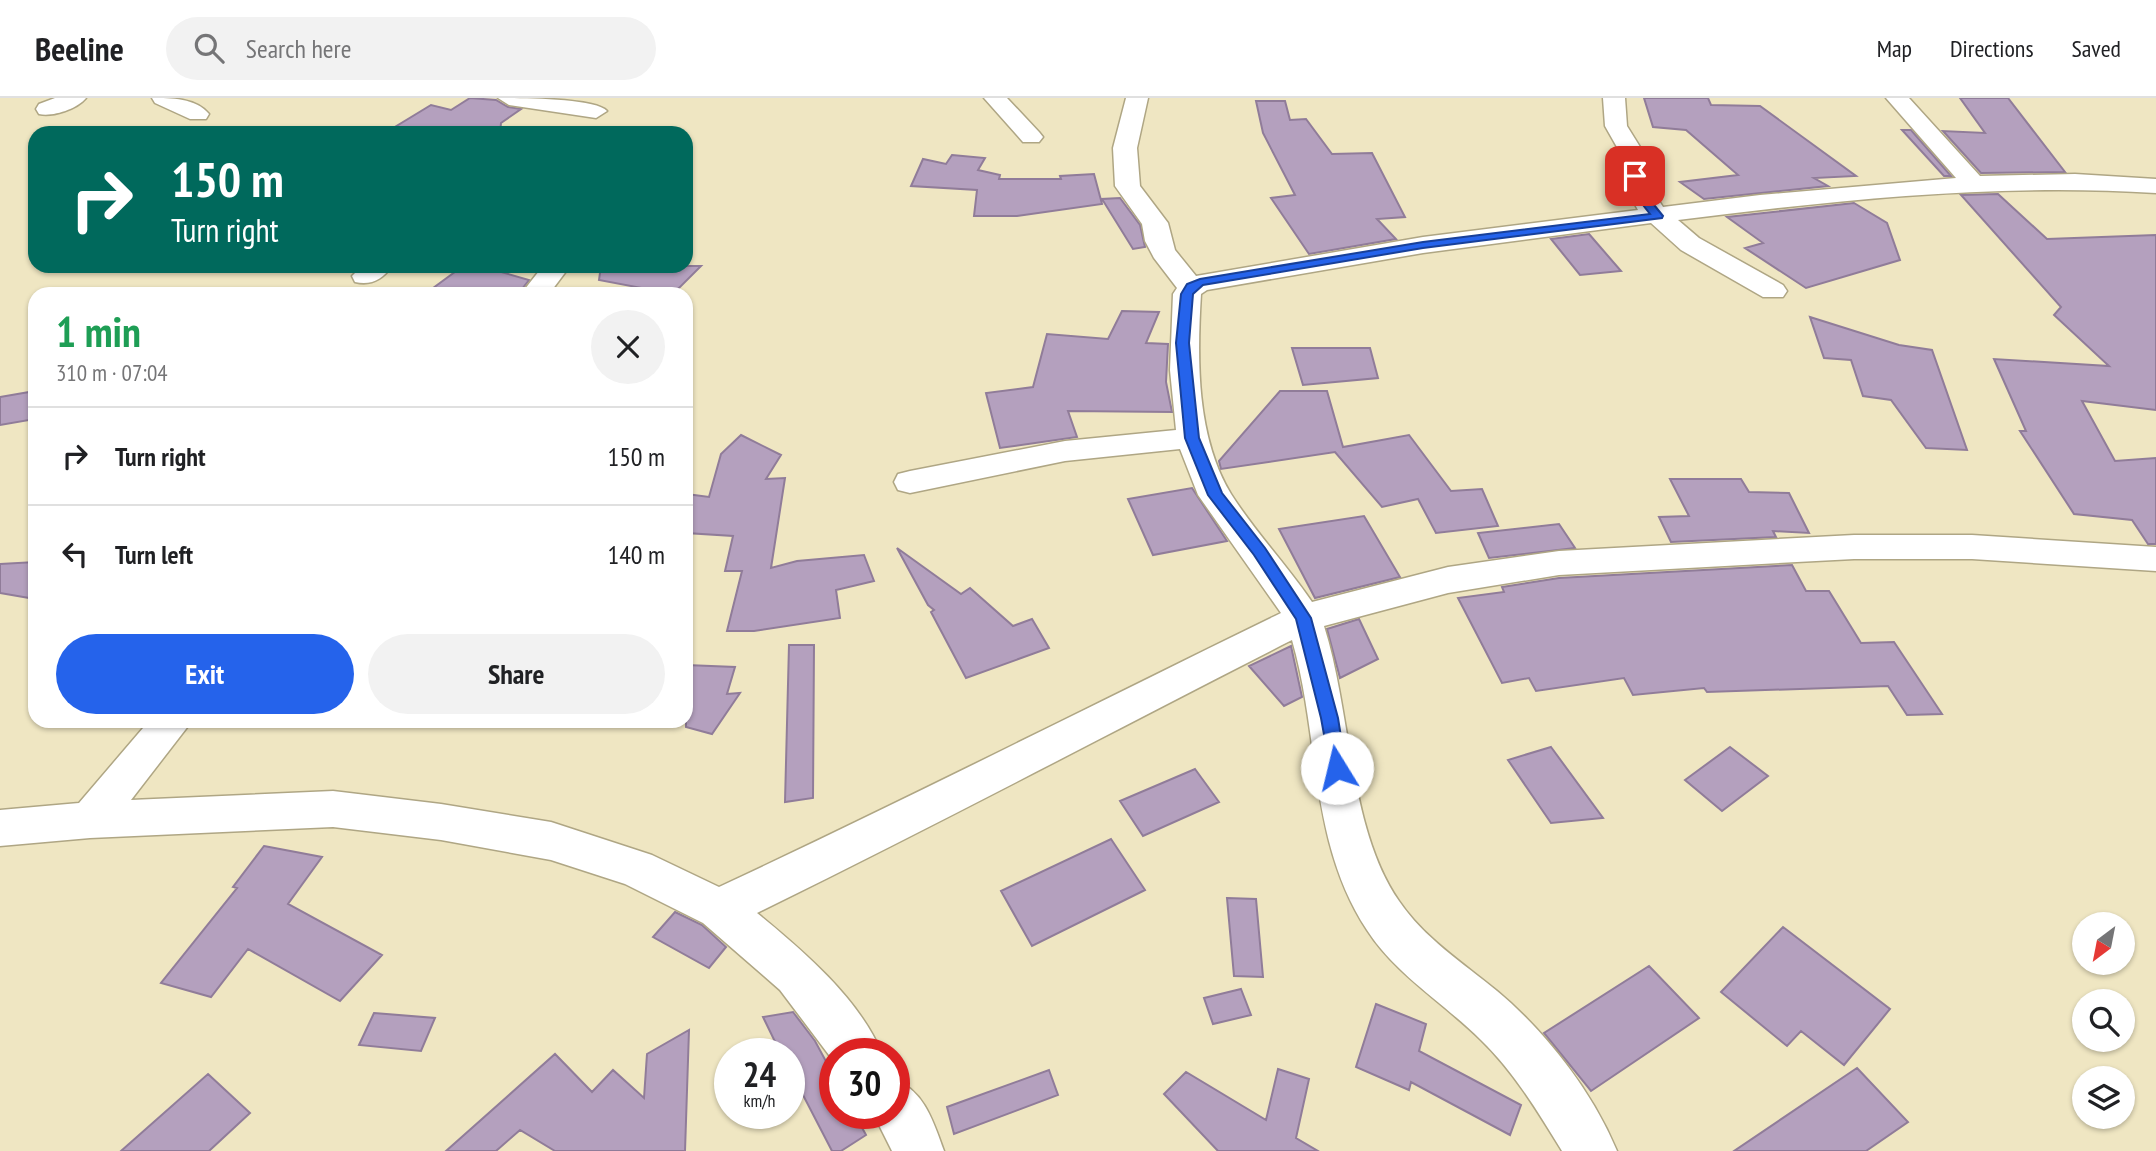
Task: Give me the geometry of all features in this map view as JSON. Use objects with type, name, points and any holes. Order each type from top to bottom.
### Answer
[{"type":"street","points":[[47,109],[75,98]]},
{"type":"street","points":[[163,98],[198,114]]},
{"type":"street","points":[[509,98],[605,104]]},
{"type":"street","points":[[995,98],[1031,137]]},
{"type":"street","points":[[1137,98],[1126,140],[1124,176],[1133,196],[1155,223],[1155,236],[1169,260],[1191,287]]},
{"type":"street","points":[[1614,98],[1619,136],[1638,163],[1636,184],[1658,216],[1690,244],[1773,291]]},
{"type":"street","points":[[1897,98],[1975,185]]},
{"type":"street","points":[[575,126],[605,104]]},
{"type":"street","points":[[1591,1151],[1558,1098],[1513,1038],[1417,954],[1382,915],[1361,872],[1344,818],[1329,718],[1303,618],[1259,552],[1215,495],[1192,438],[1182,343],[1187,294],[1191,287],[1200,282],[1423,245],[1774,201],[1975,185],[2075,181],[2156,186]]},
{"type":"street","points":[[540,287],[552,273]]},
{"type":"street","points":[[910,482],[1065,451],[1192,438]]},
{"type":"street","points":[[719,909],[943,802],[1076,731],[1303,618],[1448,580],[1559,563],[1854,547],[1972,547],[2156,559]]},
{"type":"street","points":[[90,820],[166,728]]},
{"type":"street","points":[[0,828],[90,820],[333,809],[440,822],[551,841],[637,869],[719,909],[796,974],[846,1038]]},
{"type":"street","points":[[910,1129],[918,1151]]},
{"type":"building","points":[[470,98],[496,100],[508,107],[521,109],[501,123],[501,126],[396,126],[431,105],[451,110]]},
{"type":"building","points":[[1644,98],[1708,98],[1711,105],[1760,106],[1856,176],[1814,178],[1828,186],[1704,199],[1680,182],[1738,175],[1686,130],[1653,127]]},
{"type":"building","points":[[1960,98],[2008,98],[2065,172],[1981,173],[1943,131],[1985,133]]},
{"type":"building","points":[[1256,101],[1285,101],[1290,120],[1306,119],[1332,154],[1372,153],[1405,217],[1377,219],[1396,239],[1309,254],[1271,198],[1295,195],[1263,133]]},
{"type":"building","points":[[1902,130],[1911,130],[1951,176],[1944,176]]},
{"type":"building","points":[[952,155],[985,158],[978,170],[1000,175],[999,179],[1061,179],[1060,176],[1094,174],[1102,204],[1017,216],[974,216],[977,190],[911,186],[923,159],[946,164]]},
{"type":"building","points":[[1998,194],[2047,239],[2156,235],[2156,410],[2082,401],[2115,461],[2156,458],[2156,544],[2148,544],[2132,520],[2074,514],[2020,431],[2026,431],[1994,359],[2109,366],[2054,315],[2061,307],[1961,195]]},
{"type":"building","points":[[1120,198],[1140,225],[1145,247],[1133,249],[1102,199]]},
{"type":"building","points":[[1854,203],[1887,223],[1900,260],[1806,288],[1745,248],[1763,243],[1727,217]]},
{"type":"building","points":[[1589,234],[1621,271],[1580,275],[1551,239]]},
{"type":"building","points":[[693,266],[701,266],[680,287],[636,287],[599,280],[600,273],[693,273]]},
{"type":"building","points":[[454,273],[504,273],[529,280],[524,287],[434,287]]},
{"type":"building","points":[[1122,311],[1159,312],[1146,343],[1168,344],[1166,382],[1172,412],[1068,411],[1077,437],[1000,448],[986,393],[1033,387],[1047,334],[1108,339]]},
{"type":"building","points":[[1810,317],[1899,345],[1932,350],[1967,450],[1926,448],[1891,400],[1863,396],[1851,360],[1824,358]]},
{"type":"building","points":[[1292,348],[1370,348],[1378,378],[1303,385]]},
{"type":"building","points":[[1280,391],[1327,391],[1343,447],[1409,435],[1451,491],[1482,489],[1498,526],[1436,533],[1418,499],[1382,507],[1335,452],[1221,469],[1219,461]]},
{"type":"building","points":[[28,392],[28,420],[0,425],[0,397]]},
{"type":"building","points":[[741,435],[781,455],[766,479],[785,478],[771,568],[797,561],[864,555],[874,581],[836,590],[840,618],[754,631],[727,631],[742,571],[725,571],[733,536],[693,533],[693,495],[709,497],[721,454]]},
{"type":"building","points":[[1670,479],[1741,479],[1749,492],[1789,493],[1809,533],[1773,531],[1776,537],[1671,542],[1659,517],[1689,516]]},
{"type":"building","points":[[1192,488],[1227,541],[1153,555],[1128,499]]},
{"type":"building","points":[[1364,516],[1400,577],[1315,598],[1279,529]]},
{"type":"building","points":[[1559,524],[1575,548],[1489,558],[1478,533]]},
{"type":"building","points":[[897,548],[961,594],[970,588],[1013,626],[1032,619],[1049,648],[966,678],[931,612],[934,610],[928,605]]},
{"type":"building","points":[[28,562],[28,598],[0,593],[0,564]]},
{"type":"building","points":[[1792,565],[1806,591],[1829,591],[1861,643],[1894,642],[1942,714],[1907,715],[1888,686],[1707,692],[1704,688],[1633,695],[1624,678],[1536,691],[1529,678],[1502,683],[1458,598],[1504,592],[1502,587],[1559,578]]},
{"type":"building","points":[[1359,619],[1378,659],[1340,678],[1327,629]]},
{"type":"building","points":[[789,645],[814,645],[813,798],[785,802]]},
{"type":"building","points":[[1291,646],[1302,697],[1284,706],[1249,666]]},
{"type":"building","points":[[693,665],[735,667],[727,694],[740,693],[712,734],[690,728],[693,728]]},
{"type":"building","points":[[1551,747],[1603,818],[1551,823],[1508,760]]},
{"type":"building","points":[[1730,747],[1768,776],[1722,811],[1685,780]]},
{"type":"building","points":[[1195,769],[1219,802],[1143,836],[1120,801]]},
{"type":"building","points":[[1111,839],[1145,890],[1032,946],[1001,891]]},
{"type":"building","points":[[264,846],[322,857],[288,904],[382,955],[340,1001],[248,949],[211,997],[161,983],[237,888],[233,887]]},
{"type":"building","points":[[1227,898],[1256,899],[1263,977],[1234,976]]},
{"type":"building","points":[[675,912],[702,925],[726,947],[709,968],[653,937]]},
{"type":"building","points":[[1783,927],[1890,1009],[1844,1065],[1801,1031],[1787,1046],[1721,992]]},
{"type":"building","points":[[1649,966],[1699,1018],[1591,1091],[1544,1033]]},
{"type":"building","points":[[1241,989],[1251,1015],[1213,1024],[1204,998]]},
{"type":"building","points":[[1376,1004],[1426,1024],[1419,1051],[1521,1105],[1510,1135],[1411,1082],[1409,1090],[1356,1067]]},
{"type":"building","points":[[793,1012],[819,1048],[819,1126],[805,1099],[805,1038],[773,1038],[763,1017]]},
{"type":"building","points":[[374,1013],[435,1018],[421,1051],[359,1045]]},
{"type":"building","points":[[689,1030],[685,1151],[555,1151],[520,1130],[496,1151],[446,1151],[555,1054],[592,1092],[613,1070],[644,1098],[647,1054]]},
{"type":"building","points":[[1857,1068],[1908,1122],[1866,1151],[1734,1151]]},
{"type":"building","points":[[1278,1069],[1309,1079],[1296,1138],[1318,1151],[1218,1151],[1164,1094],[1186,1072],[1266,1120]]},
{"type":"building","points":[[1049,1070],[1058,1095],[954,1134],[947,1107]]},
{"type":"building","points":[[208,1074],[250,1113],[209,1151],[121,1151]]},
{"type":"building","points":[[821,1129],[863,1129],[866,1135],[841,1151],[832,1151]]},
{"type":"route","points":[[1337,768],[1329,718],[1303,618],[1259,552],[1215,495],[1192,438],[1188,377],[1182,343],[1187,294],[1191,287],[1200,282],[1423,245],[1658,216],[1641,196],[1635,176]]}]
